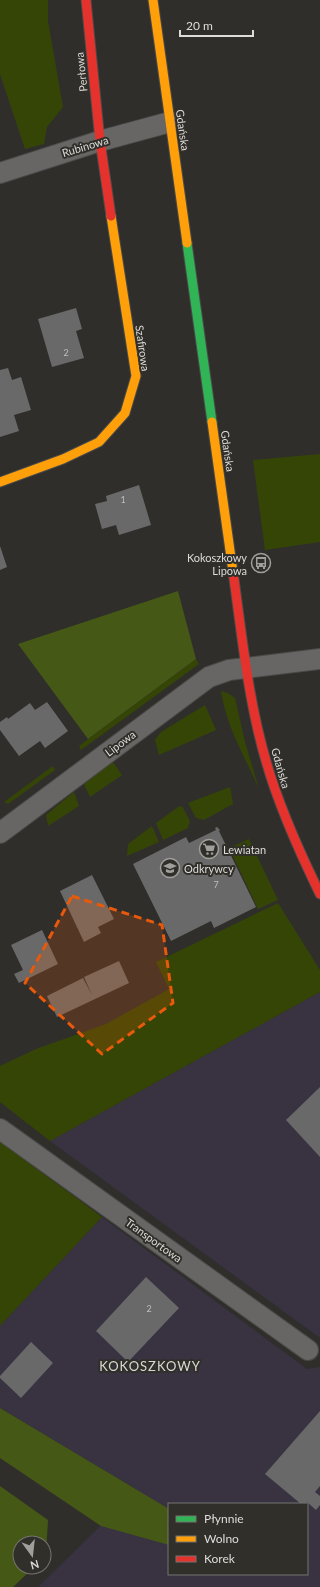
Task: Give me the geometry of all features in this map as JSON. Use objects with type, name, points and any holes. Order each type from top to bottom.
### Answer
[{"type":"main road","name":"Perłowa","points":[[86,0],[100,141]]},
{"type":"main road","name":"Gdańska","points":[[153,0],[247,668],[257,723],[266,761],[278,797],[299,851],[320,894]]},
{"type":"main road","name":"Szafirowa","points":[[0,482],[63,459],[99,442],[125,413],[136,376],[100,141]]},
{"type":"street","name":"Rubinowa","points":[[0,173],[100,141],[170,122]]},
{"type":"street","name":"Lipowa","points":[[0,833],[209,677],[229,670],[320,659]]},
{"type":"street","name":"Transportowa","points":[[0,1129],[308,1350]]},
{"type":"highlighted area","points":[[72,896],[162,925],[173,1003],[102,1054],[25,983]]},
{"type":"shaded area","points":[[320,992],[320,1338],[50,1141]]},
{"type":"shaded area","points":[[102,1217],[307,1369],[320,1367],[320,1587],[38,1587],[52,1575],[52,1573],[137,1490],[0,1408],[0,1326]]},
{"type":"green space","points":[[0,0],[48,0],[48,21],[63,107],[47,127],[44,144],[25,149],[0,74]]},
{"type":"green space","points":[[320,454],[320,542],[265,550],[253,460]]},
{"type":"green space","points":[[178,591],[196,659],[88,739],[18,644]]},
{"type":"green space","points":[[196,659],[199,664],[81,750],[79,746]]},
{"type":"green space","points":[[221,691],[228,693],[235,698],[245,742],[259,789],[227,717]]},
{"type":"green space","points":[[205,705],[216,730],[159,755],[155,740],[161,732]]},
{"type":"green space","points":[[113,762],[122,775],[90,797],[84,784]]},
{"type":"green space","points":[[53,766],[55,770],[8,804],[4,802]]},
{"type":"green space","points":[[230,787],[233,804],[204,820],[196,818],[188,803]]},
{"type":"green space","points":[[74,792],[79,806],[48,826],[46,815]]},
{"type":"green space","points":[[182,806],[190,821],[188,828],[163,840],[156,823],[178,807]]},
{"type":"green space","points":[[152,826],[159,842],[127,856],[128,844]]},
{"type":"green space","points":[[249,839],[278,900],[258,909],[229,848]]},
{"type":"green space","points":[[278,903],[320,970],[320,992],[50,1141],[0,1102],[0,1066],[36,1049],[106,1024],[169,989],[156,962]]},
{"type":"green space","points":[[0,1142],[102,1217],[0,1326]]},
{"type":"green space","points":[[0,1408],[168,1508],[168,1545],[101,1526],[0,1458]]},
{"type":"green space","points":[[0,1486],[48,1520],[47,1535],[12,1535],[12,1575],[26,1575],[13,1587],[0,1587]]},
{"type":"building","points":[[76,308],[82,329],[76,331],[84,358],[52,367],[38,319]]},
{"type":"building","points":[[8,368],[12,380],[21,377],[31,410],[14,415],[19,431],[0,437],[0,370]]},
{"type":"building","points":[[139,485],[151,525],[119,535],[116,525],[102,529],[95,504],[107,501],[106,496]]},
{"type":"building","points":[[0,546],[7,567],[0,570]]},
{"type":"building","points":[[47,702],[68,731],[45,748],[40,741],[19,756],[0,730],[0,722],[7,717],[8,719],[30,703],[35,710]]},
{"type":"building","points":[[217,827],[220,830],[219,831],[256,907],[214,928],[211,921],[171,941],[133,864],[186,837],[189,843],[216,830],[215,828]]},
{"type":"building","points":[[92,875],[114,919],[98,927],[101,933],[84,942],[60,891]]},
{"type":"building","points":[[42,930],[58,964],[19,983],[14,974],[23,970],[11,945]]},
{"type":"building","points":[[119,961],[129,983],[57,1017],[47,996],[83,978],[92,995],[84,977]]},
{"type":"building","points":[[320,1087],[320,1157],[286,1120]]},
{"type":"building","points":[[146,1277],[179,1308],[128,1362],[96,1331]]},
{"type":"building","points":[[31,1342],[53,1363],[21,1398],[0,1378],[0,1376]]},
{"type":"building","points":[[320,1411],[320,1486],[315,1492],[320,1496],[320,1505],[316,1510],[307,1502],[300,1503],[265,1474]]},
{"type":"traffic: fast","points":[[187,243],[212,422]]},
{"type":"traffic: slow","points":[[153,0],[187,243]]},
{"type":"traffic: slow","points":[[0,482],[63,459],[99,442],[125,413],[136,376],[111,216]]},
{"type":"traffic: slow","points":[[212,422],[233,572]]},
{"type":"traffic: jam","points":[[86,0],[100,141],[111,216]]},
{"type":"traffic: jam","points":[[233,572],[250,691],[266,761],[290,829],[320,894]]},
{"type":"place","name":"Kokoszkowy Lipowa","points":[[261,563]]},
{"type":"place","name":"Lewiatan","points":[[209,849]]},
{"type":"place","name":"Odkrywcy","points":[[170,868]]},
{"type":"district","name":"KOKOSZKOWY","points":[[150,1366]]}]
